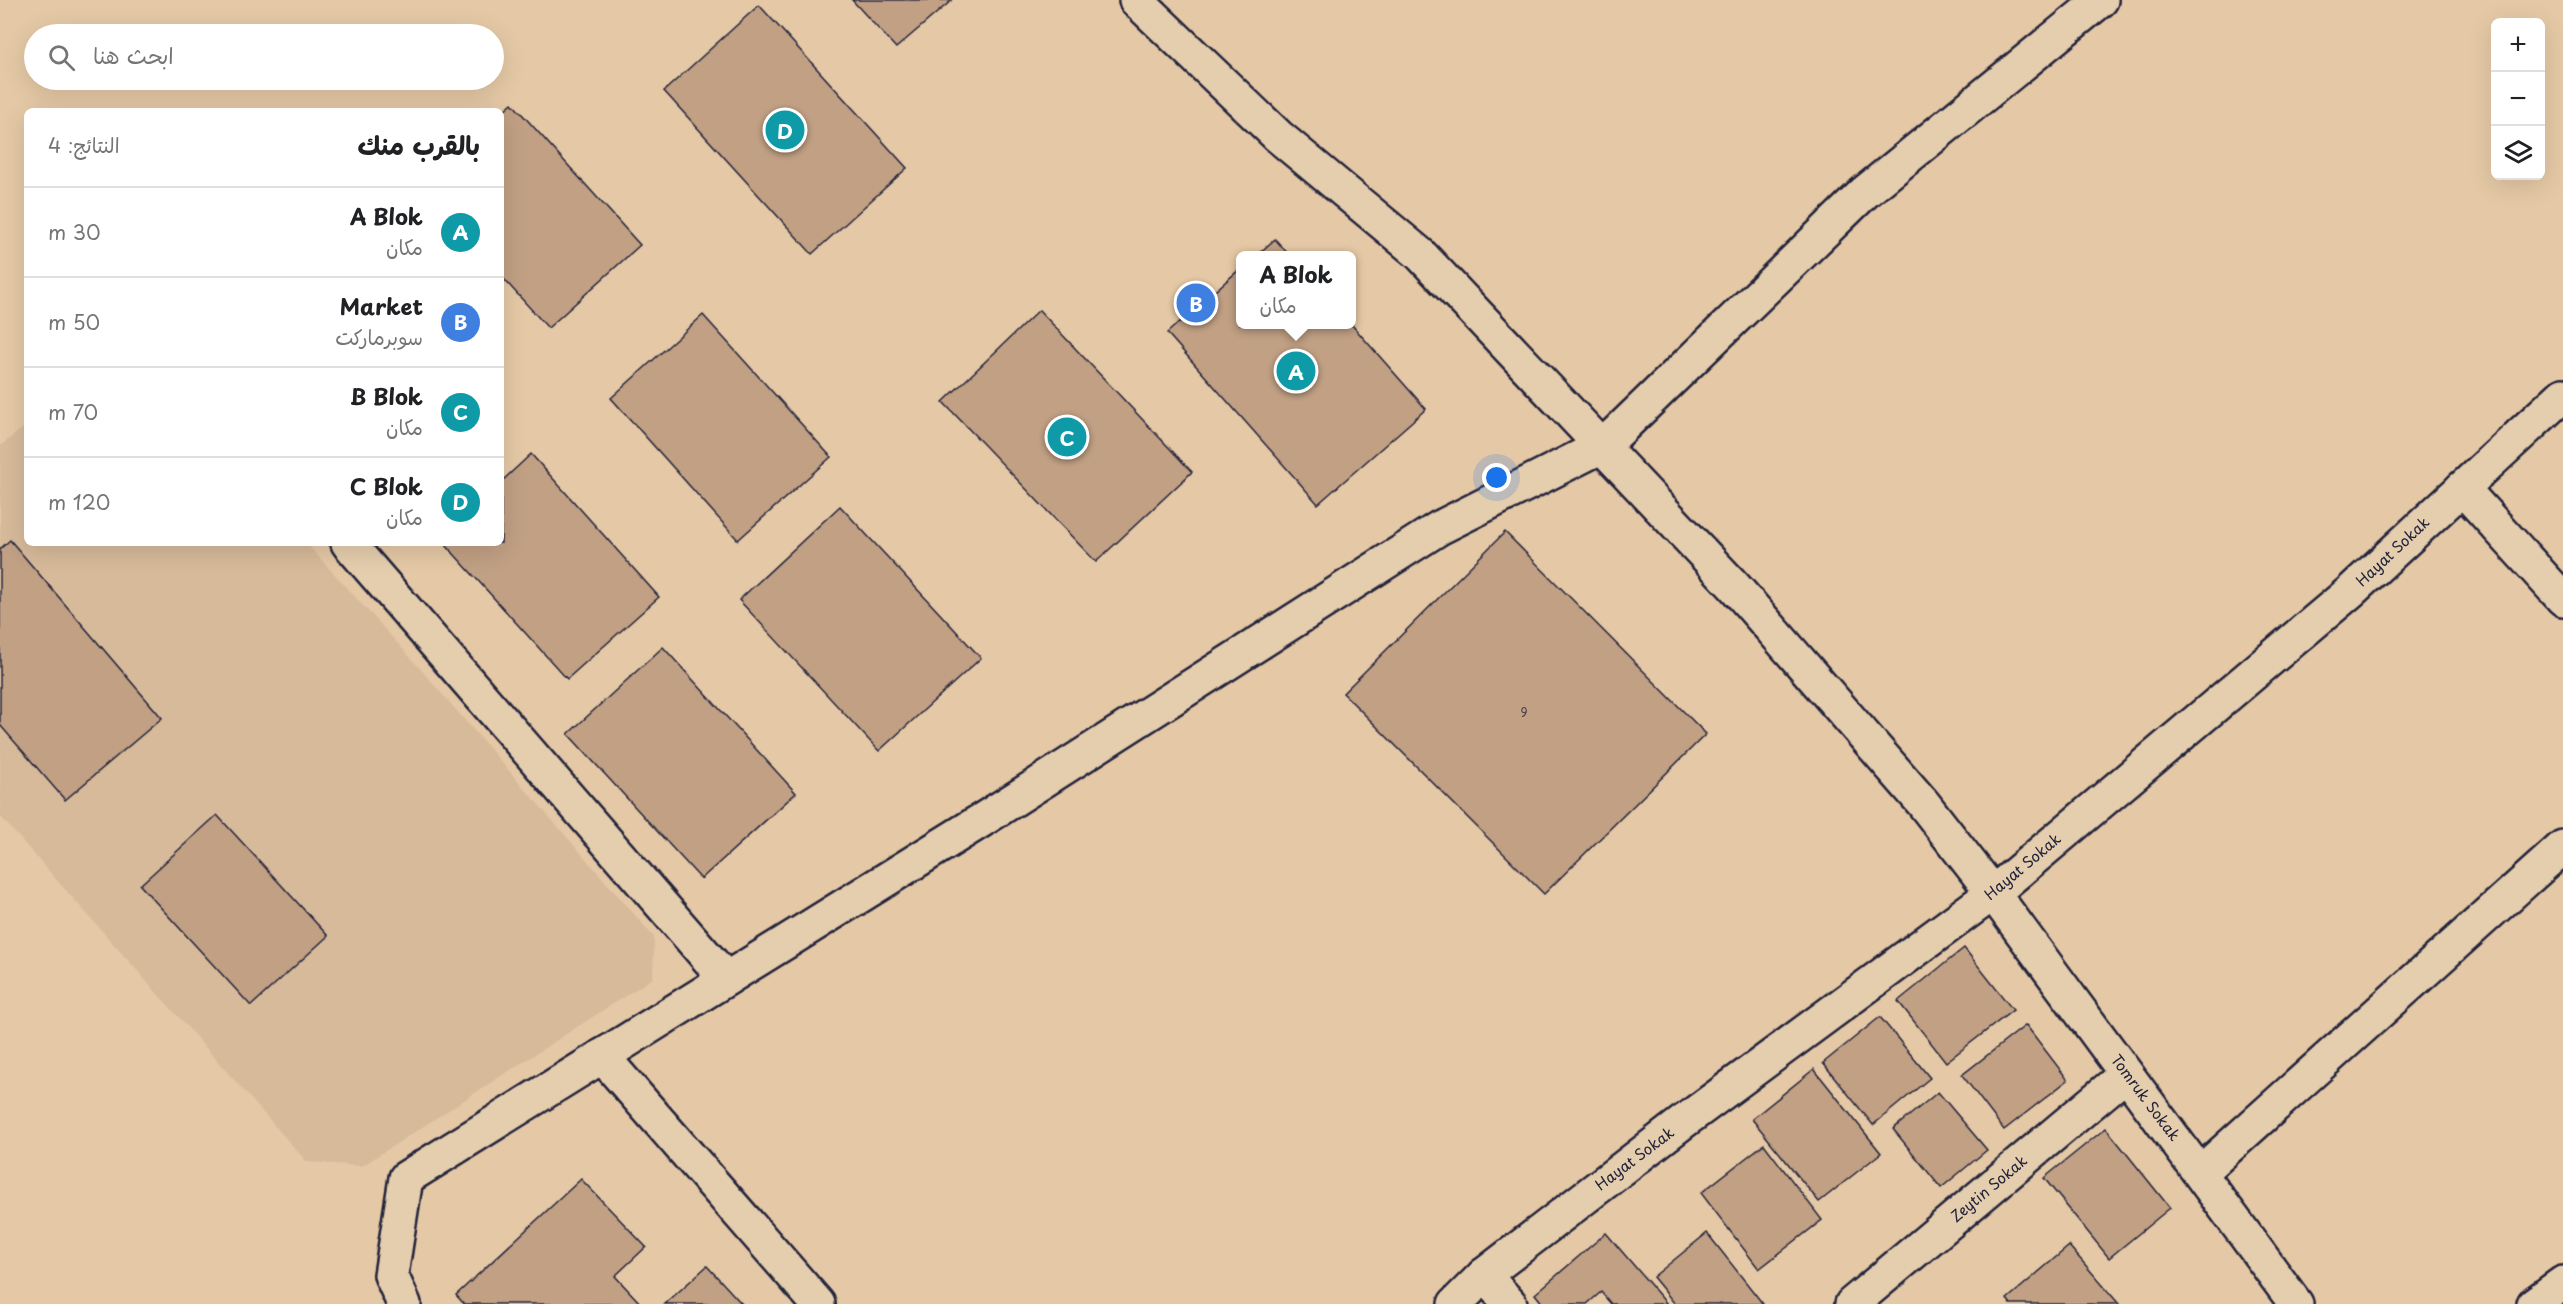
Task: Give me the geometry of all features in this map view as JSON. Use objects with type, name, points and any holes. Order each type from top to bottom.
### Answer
[{"type":"street","name":"Tomruk Sokak","points":[[1136,0],[1278,136],[1420,254],[1604,445],[1734,586],[1923,803],[1993,893],[2296,1304]]},
{"type":"street","points":[[404,1304],[391,1275],[406,1178],[726,979],[1439,528],[1604,445],[1864,194],[2101,0]]},
{"type":"street","name":"Hayat Sokak","points":[[1455,1304],[1484,1275],[1683,1122],[1993,893],[2350,592],[2563,395]]},
{"type":"street","points":[[2462,488],[2563,599]]},
{"type":"street","points":[[351,546],[726,979]]},
{"type":"street","points":[[2200,1173],[2563,847]]},
{"type":"street","points":[[602,1056],[818,1304]]},
{"type":"street","name":"Zeytin Sokak","points":[[1852,1304],[2126,1074]]},
{"type":"street","points":[[1484,1275],[1510,1304]]},
{"type":"street","points":[[2534,1304],[2563,1283]]},
{"type":"shaded area","points":[[24,427],[24,546],[309,546],[401,647],[654,937],[653,978],[362,1166],[307,1162],[0,816],[0,446]]},
{"type":"building","points":[[852,0],[952,0],[896,48]]},
{"type":"building","points":[[759,5],[907,168],[812,254],[664,91]]},
{"type":"building","points":[[512,103],[640,245],[548,328],[504,279],[504,110]]},
{"type":"building","points":[[1275,239],[1286,251],[1262,251]]},
{"type":"building","points":[[1236,273],[1236,329],[1355,329],[1426,409],[1318,504],[1167,333]]},
{"type":"building","points":[[1039,310],[1192,472],[1096,562],[943,402]]},
{"type":"building","points":[[703,315],[831,457],[738,540],[611,398]]},
{"type":"building","points":[[531,454],[659,597],[567,679],[447,546],[504,546],[504,479]]},
{"type":"building","points":[[840,506],[981,658],[879,751],[739,600]]},
{"type":"building","points":[[1505,532],[1706,734],[1544,894],[1343,693]]},
{"type":"building","points":[[10,540],[162,718],[65,800],[0,725],[0,549]]},
{"type":"building","points":[[663,647],[796,793],[701,879],[568,734]]},
{"type":"building","points":[[217,815],[328,936],[251,1006],[140,885]]},
{"type":"building","points":[[1964,948],[2013,1010],[1946,1062],[1898,1001]]},
{"type":"building","points":[[1880,1017],[1930,1078],[1873,1125],[1823,1063]]},
{"type":"building","points":[[2026,1025],[2068,1080],[2004,1130],[1962,1075]]},
{"type":"building","points":[[1814,1069],[1881,1153],[1819,1202],[1752,1119]]},
{"type":"building","points":[[1938,1092],[1987,1150],[1941,1188],[1893,1129]]},
{"type":"building","points":[[2106,1128],[2170,1208],[2109,1258],[2044,1178]]},
{"type":"building","points":[[1764,1144],[1822,1220],[1759,1269],[1701,1193]]},
{"type":"building","points":[[581,1179],[646,1247],[615,1276],[641,1304],[464,1304],[456,1295]]},
{"type":"building","points":[[1606,1233],[1667,1304],[1611,1304],[1601,1292],[1587,1304],[1543,1304],[1535,1294]]},
{"type":"building","points":[[1707,1233],[1763,1304],[1675,1304],[1653,1277]]},
{"type":"building","points":[[2069,1246],[2119,1304],[2011,1304],[2007,1299]]},
{"type":"building","points":[[707,1266],[742,1304],[665,1304]]},
{"type":"place","name":"C Blok","points":[[785,130]]},
{"type":"place","name":"Market","points":[[1196,303]]},
{"type":"place","name":"A Blok","points":[[1296,371]]},
{"type":"place","name":"B Blok","points":[[1067,437]]}]
